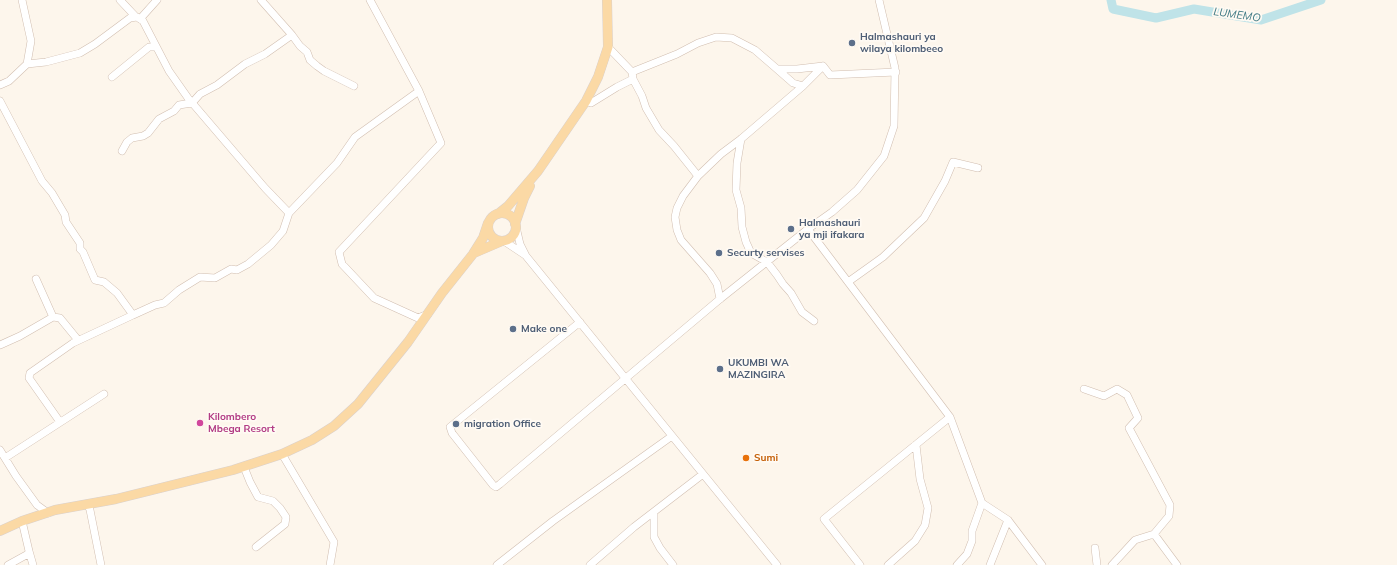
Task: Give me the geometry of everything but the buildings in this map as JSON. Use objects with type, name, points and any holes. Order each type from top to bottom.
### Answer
[{"type":"main road","points":[[0,532],[22,521],[55,510],[170,487],[244,467],[282,454],[312,440],[334,426],[358,404],[404,348],[429,314],[442,293],[473,254],[483,238],[488,224],[493,216],[508,206],[538,171],[586,101],[598,77],[608,47],[607,0]]},
{"type":"main road","points":[[473,254],[508,240],[514,234],[524,198],[538,171]]},
{"type":"main road","points":[[498,214],[507,214],[512,218],[516,225]]},
{"type":"main road","points":[[488,224],[489,232],[492,237],[496,240],[503,241]]},
{"type":"street","points":[[22,0],[31,41],[28,64]]},
{"type":"street","points":[[120,0],[143,22],[169,71],[192,103],[265,188],[289,213]]},
{"type":"street","points":[[0,85],[9,81],[28,64],[46,62],[80,53],[95,44],[130,18],[138,18],[157,0]]},
{"type":"street","points":[[261,0],[300,46],[307,52],[310,60],[324,71],[354,86]]},
{"type":"street","points":[[370,0],[419,91],[441,143],[338,252],[342,264],[374,298],[418,318],[429,314]]},
{"type":"street","points":[[580,322],[450,427],[452,433],[493,485],[496,486],[500,484],[720,299],[858,190],[884,156],[894,126],[896,72],[879,0]]},
{"type":"street","points":[[122,151],[127,142],[132,138],[143,136],[148,133],[159,119],[174,110],[179,105],[192,103],[200,94],[217,85],[245,64],[265,54],[292,35]]},
{"type":"street","points":[[586,101],[591,103],[633,76],[698,43],[716,37],[732,38],[755,50],[793,83],[803,86]]},
{"type":"street","points":[[112,76],[149,47],[156,47]]},
{"type":"street","points":[[608,47],[633,76],[646,108],[659,130],[698,176]]},
{"type":"street","points":[[823,66],[830,75],[896,72]]},
{"type":"street","points":[[777,69],[797,69],[823,66]]},
{"type":"street","points":[[720,299],[717,284],[710,273],[681,240],[674,217],[677,208],[683,196],[698,176],[721,154],[741,139],[803,86],[823,66]]},
{"type":"street","points":[[60,422],[29,378],[30,374],[78,340],[164,302],[179,290],[200,278],[215,278],[231,269],[236,270],[248,264],[271,245],[283,231],[289,213],[337,163],[355,137],[419,91]]},
{"type":"street","points":[[0,101],[42,181],[52,193],[65,215],[66,222],[80,243],[80,249],[83,252],[95,280],[104,282],[117,293],[133,315]]},
{"type":"street","points":[[741,139],[738,151],[736,190],[741,208],[742,227],[746,242],[752,253],[766,262],[777,275],[791,293],[802,312],[814,321]]},
{"type":"street","points":[[848,282],[883,257],[924,218],[945,181],[953,162],[978,168]]},
{"type":"street","points":[[516,225],[520,244],[526,256],[777,565]]},
{"type":"street","points":[[808,229],[950,417],[982,503],[1008,520],[1042,565]]},
{"type":"street","points":[[503,241],[526,256]]},
{"type":"street","points":[[36,279],[53,316]]},
{"type":"street","points":[[0,345],[20,336],[53,316],[60,318],[78,340]]},
{"type":"street","points":[[1084,389],[1104,396],[1117,389],[1127,396],[1138,418],[1129,428],[1170,505],[1169,516],[1154,534],[1135,540],[1112,565]]},
{"type":"street","points":[[5,458],[104,394]]},
{"type":"street","points":[[860,565],[824,519],[950,417]]},
{"type":"street","points":[[497,565],[553,521],[672,436]]},
{"type":"street","points":[[888,565],[914,542],[925,525],[928,508],[920,478],[916,444]]},
{"type":"street","points":[[0,450],[37,505],[48,513]]},
{"type":"street","points":[[282,454],[334,542],[330,565]]},
{"type":"street","points":[[244,467],[258,497],[273,501],[286,517],[285,524],[256,547]]},
{"type":"street","points":[[592,564],[654,512],[703,474]]},
{"type":"street","points":[[957,565],[967,554],[972,541],[972,531],[982,503]]},
{"type":"street","points":[[88,504],[101,565]]},
{"type":"street","points":[[654,512],[654,537],[660,548],[673,565]]},
{"type":"street","points":[[990,565],[1008,520]]},
{"type":"street","points":[[22,521],[33,565]]},
{"type":"street","points":[[1154,534],[1178,565]]},
{"type":"street","points":[[1095,548],[1097,565]]},
{"type":"street","points":[[8,565],[28,554],[29,551]]},
{"type":"waterway","name":"LUMEMO","points":[[1111,0],[1113,9],[1156,18],[1194,9],[1261,20],[1321,0]]},
{"type":"place","name":"Halmashauri ya wilaya kilombeeo","points":[[852,43]]},
{"type":"place","name":"Halmashauri ya mji ifakara","points":[[791,229]]},
{"type":"place","name":"Securty servises","points":[[719,253]]},
{"type":"place","name":"Make one","points":[[513,329]]},
{"type":"place","name":"UKUMBI WA MAZINGIRA","points":[[720,369]]},
{"type":"place","name":"Kilombero Mbega Resort","points":[[200,423]]},
{"type":"place","name":"migration Office","points":[[456,424]]},
{"type":"place","name":"Sumi","points":[[746,458]]}]
